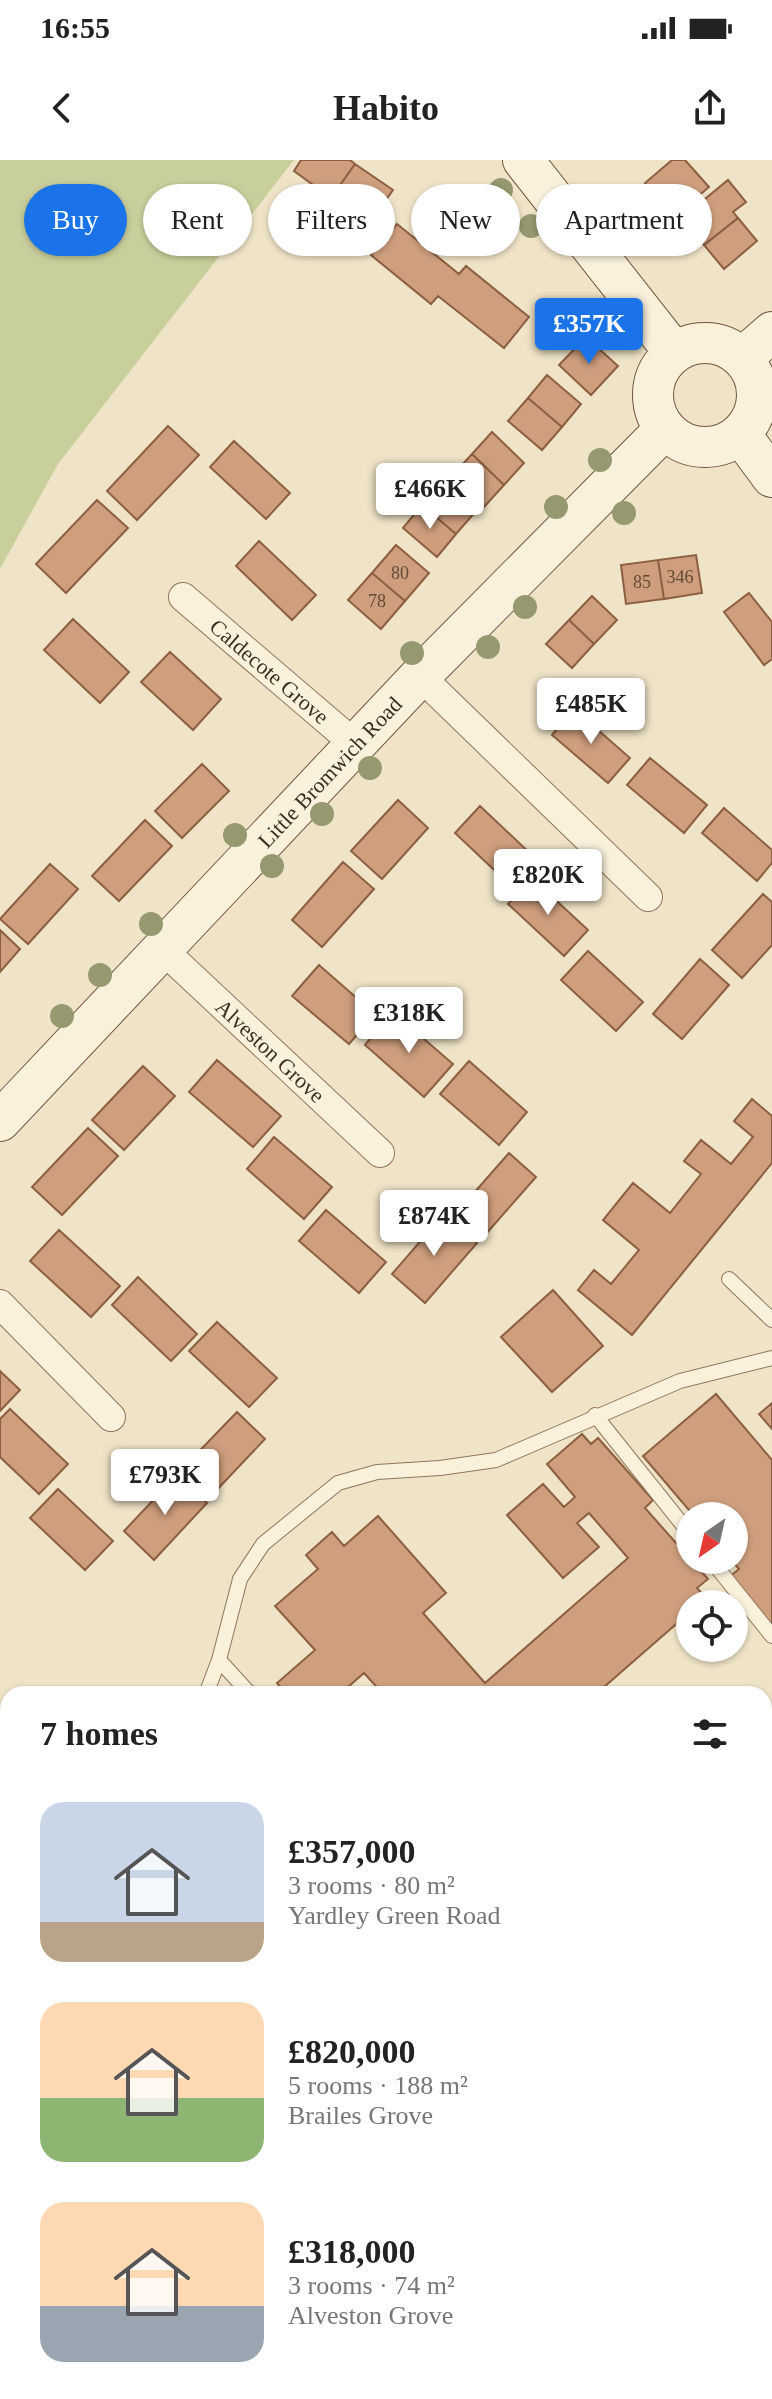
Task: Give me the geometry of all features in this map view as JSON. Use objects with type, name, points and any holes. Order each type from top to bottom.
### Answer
[{"type":"street","points":[[523,160],[674,352]]},
{"type":"street","points":[[742,358],[772,332]]},
{"type":"street","points":[[693,344],[715,344],[730,349],[751,369],[758,395],[754,415],[741,435],[724,445],[700,447],[674,438],[665,429],[653,401],[661,364],[674,352],[693,344]]},
{"type":"street","name":"Little Bromwich Road","points":[[0,1121],[420,676],[665,429]]},
{"type":"street","points":[[741,435],[772,477]]},
{"type":"street","name":"Caldecote Grove","points":[[183,597],[356,745]]},
{"type":"street","points":[[420,676],[648,897]]},
{"type":"street","name":"Alveston Grove","points":[[161,948],[380,1153]]},
{"type":"street","points":[[0,1304],[111,1417]]},
{"type":"lane","points":[[729,1279],[772,1320]]},
{"type":"lane","points":[[209,1686],[240,1579],[263,1544],[338,1483],[377,1472],[496,1460],[680,1381],[772,1358]]},
{"type":"lane","points":[[595,1415],[676,1516]]},
{"type":"lane","points":[[722,1574],[772,1636]]},
{"type":"lane","points":[[219,1660],[243,1686]]},
{"type":"green space","points":[[0,160],[294,160],[275,184],[268,184],[268,193],[252,214],[252,184],[143,184],[143,256],[219,256],[58,464],[0,569]]},
{"type":"building","points":[[301,160],[350,160],[355,164],[341,184],[312,184],[294,171]]},
{"type":"building","points":[[672,160],[685,160],[706,184],[646,184]]},
{"type":"building","points":[[355,164],[384,184],[341,184]]},
{"type":"building","points":[[728,180],[746,202],[733,212],[738,218],[712,239],[712,193]]},
{"type":"building","points":[[738,218],[757,241],[724,269],[712,255],[712,239]]},
{"type":"building","points":[[397,224],[411,235],[411,256],[437,256],[459,274],[466,266],[529,317],[504,348],[438,296],[431,304],[372,256],[395,256]]},
{"type":"building","points":[[586,337],[618,366],[591,395],[559,365]]},
{"type":"building","points":[[547,375],[581,404],[562,427],[528,398]]},
{"type":"building","points":[[528,398],[562,427],[542,450],[508,421]]},
{"type":"building","points":[[168,426],[199,455],[137,520],[107,491]]},
{"type":"building","points":[[492,432],[524,463],[504,485],[472,454]]},
{"type":"building","points":[[234,441],[290,493],[266,519],[210,467]]},
{"type":"building","points":[[472,454],[504,485],[484,507],[451,477]]},
{"type":"building","points":[[442,482],[476,511],[456,534],[422,505]]},
{"type":"building","points":[[97,500],[128,528],[66,593],[36,564]]},
{"type":"building","points":[[422,505],[456,534],[437,557],[403,528]]},
{"type":"building","points":[[259,541],[316,595],[292,620],[236,566]]},
{"type":"building","points":[[396,545],[429,573],[405,601],[372,573]]},
{"type":"building","points":[[696,555],[702,593],[664,599],[658,560]]},
{"type":"building","points":[[658,560],[664,599],[626,604],[621,565]]},
{"type":"building","points":[[372,573],[405,601],[381,629],[348,600]]},
{"type":"building","points":[[749,593],[772,622],[772,659],[764,665],[724,612]]},
{"type":"building","points":[[592,596],[617,620],[594,644],[569,620]]},
{"type":"building","points":[[73,619],[129,672],[100,703],[44,650]]},
{"type":"building","points":[[569,620],[594,644],[572,668],[546,644]]},
{"type":"building","points":[[170,652],[221,699],[193,730],[141,682]]},
{"type":"building","points":[[574,709],[630,758],[608,783],[552,735]]},
{"type":"building","points":[[650,758],[707,805],[684,833],[627,785]]},
{"type":"building","points":[[202,764],[229,791],[182,838],[155,811]]},
{"type":"building","points":[[398,800],[428,828],[382,879],[351,851]]},
{"type":"building","points":[[480,806],[534,857],[508,883],[455,833]]},
{"type":"building","points":[[724,808],[772,850],[772,863],[757,881],[702,833]]},
{"type":"building","points":[[145,820],[172,846],[119,901],[92,876]]},
{"type":"building","points":[[343,862],[374,889],[322,947],[292,920]]},
{"type":"building","points":[[50,864],[78,889],[28,944],[0,919]]},
{"type":"building","points":[[532,878],[588,930],[564,956],[508,904]]},
{"type":"building","points":[[763,894],[772,902],[772,945],[742,978],[712,950]]},
{"type":"building","points":[[0,930],[20,949],[0,972]]},
{"type":"building","points":[[588,951],[643,1002],[616,1031],[561,980]]},
{"type":"building","points":[[700,959],[729,985],[682,1039],[653,1014]]},
{"type":"building","points":[[319,965],[375,1014],[349,1044],[292,996]]},
{"type":"building","points":[[393,1012],[453,1064],[424,1097],[365,1045]]},
{"type":"building","points":[[217,1060],[281,1116],[253,1147],[189,1092]]},
{"type":"building","points":[[469,1061],[527,1112],[499,1145],[440,1094]]},
{"type":"building","points":[[143,1066],[175,1096],[124,1150],[92,1120]]},
{"type":"building","points":[[752,1099],[772,1116],[772,1163],[632,1335],[578,1290],[594,1270],[611,1284],[639,1250],[603,1220],[633,1183],[670,1213],[701,1174],[684,1161],[701,1140],[731,1164],[753,1137],[734,1121]]},
{"type":"building","points":[[88,1128],[118,1156],[62,1215],[32,1187]]},
{"type":"building","points":[[274,1137],[332,1187],[304,1219],[247,1169]]},
{"type":"building","points":[[509,1153],[536,1177],[485,1235],[458,1211]]},
{"type":"building","points":[[326,1210],[386,1262],[359,1293],[299,1241]]},
{"type":"building","points":[[444,1214],[477,1243],[425,1303],[392,1274]]},
{"type":"building","points":[[59,1230],[120,1286],[91,1317],[30,1261]]},
{"type":"building","points":[[138,1277],[197,1334],[171,1361],[112,1305]]},
{"type":"building","points":[[553,1290],[603,1346],[552,1392],[501,1337]]},
{"type":"building","points":[[217,1322],[277,1378],[249,1407],[189,1351]]},
{"type":"building","points":[[0,1371],[20,1390],[0,1411]]},
{"type":"building","points":[[716,1394],[772,1460],[772,1630],[748,1602],[748,1590],[738,1590],[728,1578],[733,1574],[748,1574],[748,1502],[682,1502],[643,1456]]},
{"type":"building","points":[[772,1403],[772,1429],[759,1414]]},
{"type":"building","points":[[10,1409],[68,1464],[39,1494],[0,1457],[0,1419]]},
{"type":"building","points":[[237,1412],[265,1439],[211,1496],[182,1469]]},
{"type":"building","points":[[582,1434],[591,1444],[598,1438],[653,1500],[645,1508],[676,1543],[676,1574],[704,1574],[708,1579],[697,1588],[699,1590],[676,1590],[676,1624],[605,1686],[376,1686],[364,1673],[349,1686],[279,1686],[277,1683],[315,1650],[275,1606],[318,1569],[306,1555],[332,1532],[344,1546],[378,1516],[446,1593],[423,1613],[485,1683],[628,1558],[589,1513],[577,1523],[599,1547],[563,1578],[507,1515],[543,1484],[564,1507],[575,1497],[547,1464]]},
{"type":"building","points":[[177,1475],[207,1503],[154,1560],[124,1531]]},
{"type":"building","points":[[58,1489],[113,1541],[85,1570],[30,1518]]}]
